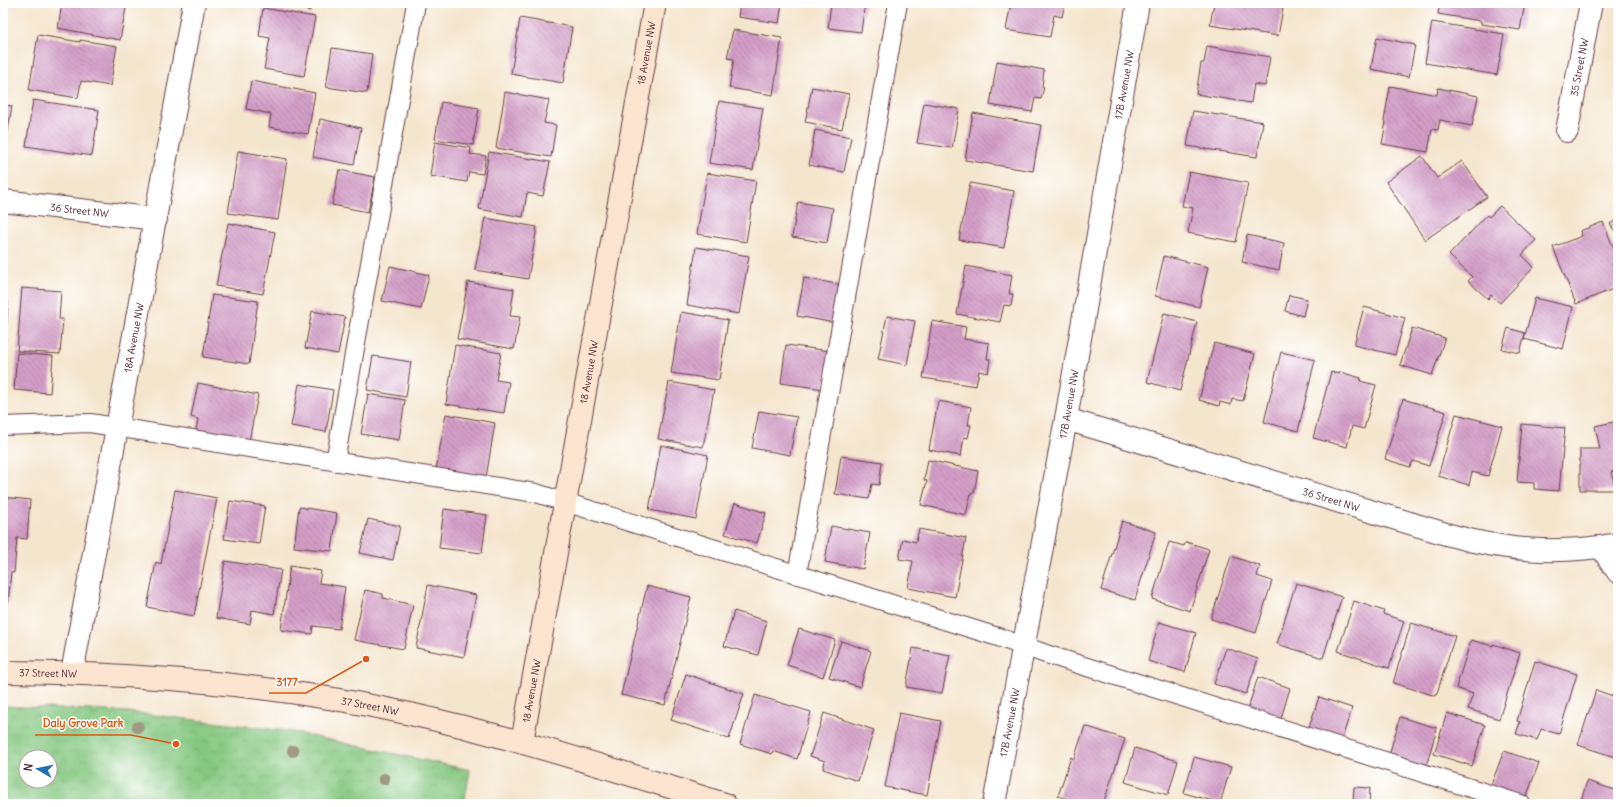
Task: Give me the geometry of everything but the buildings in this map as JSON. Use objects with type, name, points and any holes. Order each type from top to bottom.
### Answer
[{"type":"street","name":"18A Avenue NW","points":[[72,673],[116,427],[156,219],[194,3]]},
{"type":"street","name":"18 Avenue NW","points":[[522,742],[655,3]]},
{"type":"street","name":"17B Avenue NW","points":[[994,804],[1066,419],[1138,3]]},
{"type":"street","name":"35 Street NW","points":[[1567,131],[1591,3]]},
{"type":"street","name":"36 Street NW","points":[[3,201],[156,219]]},
{"type":"street","name":"36 Street NW","points":[[1066,419],[1469,540],[1520,550],[1561,550],[1609,545],[1618,572]]},
{"type":"street","name":"37 Street NW","points":[[3,672],[118,675],[221,683],[329,698],[445,722],[522,742],[725,804]]},
{"type":"lane","points":[[335,462],[416,3]]},
{"type":"lane","points":[[797,575],[898,3]]},
{"type":"lane","points":[[3,426],[90,423],[536,493],[1521,804]]},
{"type":"green space","points":[[3,706],[128,712],[288,731],[470,770],[464,804],[3,804]]},
{"type":"place","name":"3177","points":[[366,659]]},
{"type":"place","name":"Daly Grove Park","points":[[176,744]]}]
